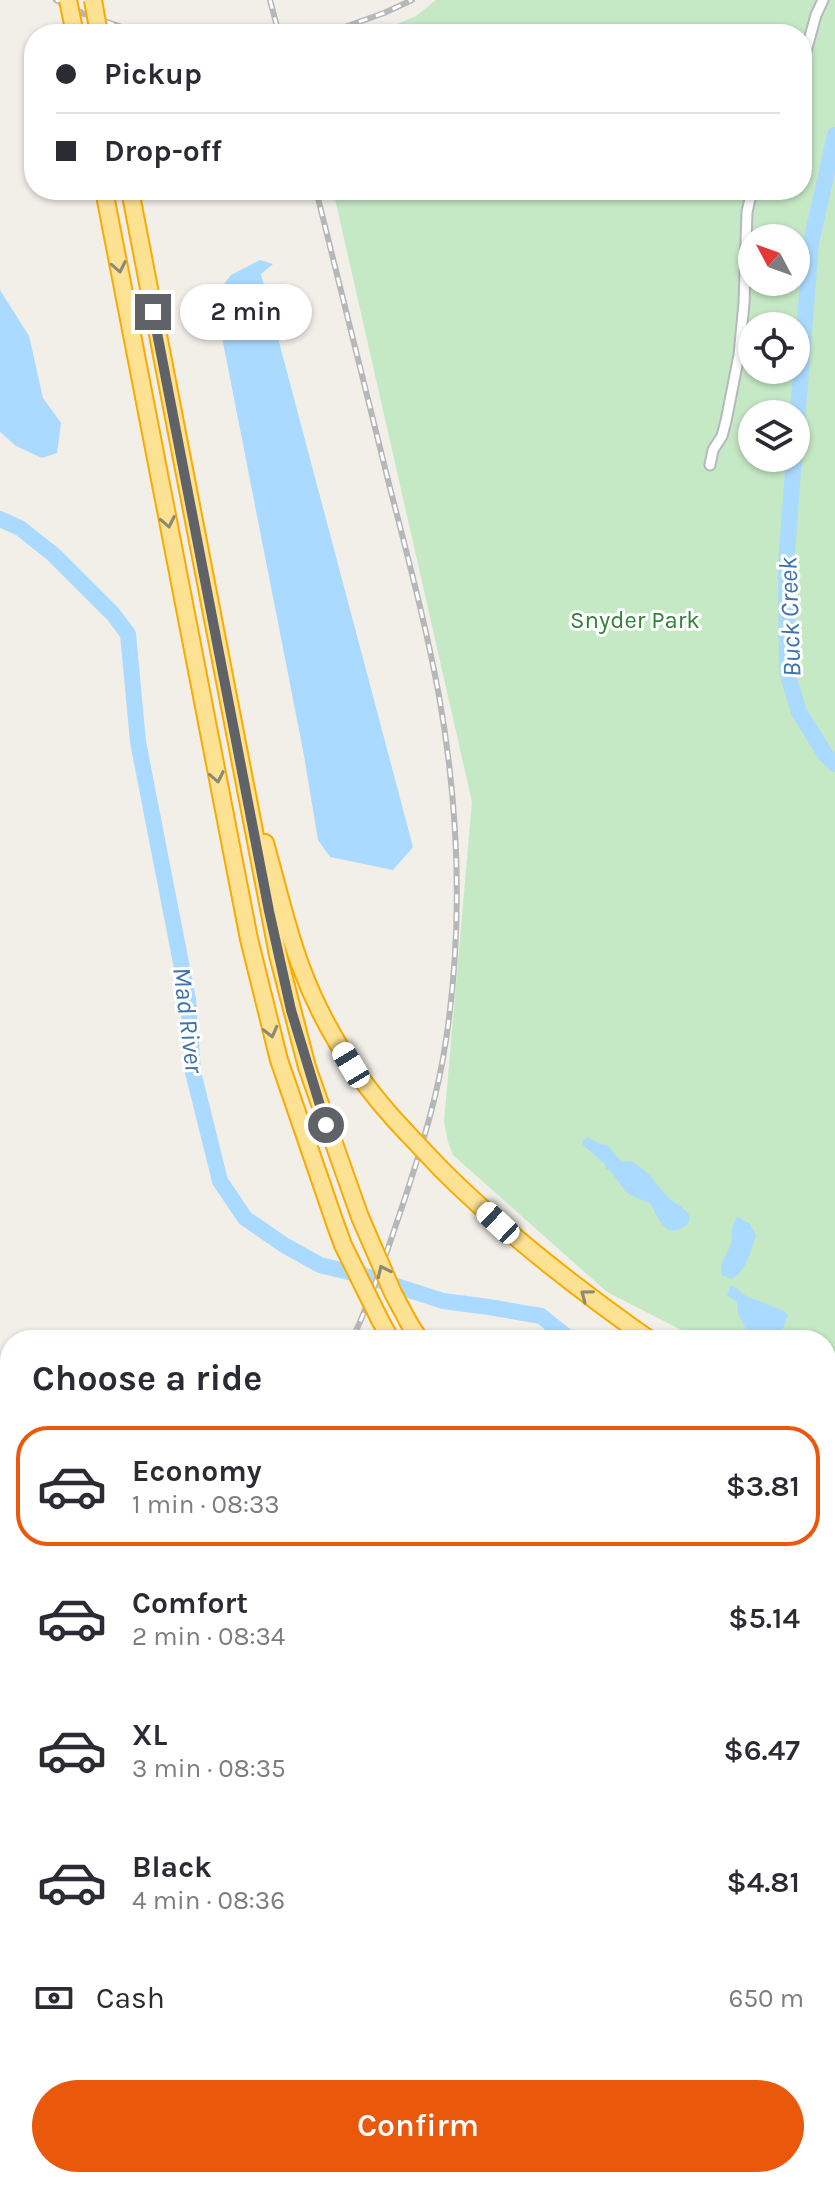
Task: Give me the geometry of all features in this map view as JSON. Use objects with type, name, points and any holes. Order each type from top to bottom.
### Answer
[{"type":"highway","points":[[68,0],[73,24]]},
{"type":"highway","points":[[93,0],[97,24]]},
{"type":"highway","points":[[106,200],[249,939],[279,1060],[335,1223],[386,1330]]},
{"type":"highway","points":[[132,200],[264,889],[291,1010],[326,1125],[360,1217],[393,1293],[414,1330]]},
{"type":"highway","points":[[235,738],[287,924],[312,992],[351,1065],[389,1114],[441,1169],[531,1251],[636,1330]]},
{"type":"street","points":[[812,30],[823,0]]},
{"type":"street","points":[[710,465],[726,421],[739,355],[750,200]]},
{"type":"green space","name":"Snyder Park","points":[[436,0],[835,0],[835,1330],[681,1330],[607,1292],[453,1155],[448,1142],[444,1122],[472,802],[335,200],[812,200],[812,24],[397,24],[416,16]]},
{"type":"water","points":[[260,260],[273,264],[261,274],[413,847],[393,870],[330,857],[318,840],[219,322],[221,288],[231,275]]},
{"type":"water","points":[[0,290],[29,336],[43,398],[61,423],[57,453],[42,458],[16,446],[0,432]]},
{"type":"water","points":[[587,1137],[607,1145],[622,1162],[630,1161],[643,1169],[669,1198],[687,1212],[689,1222],[675,1231],[665,1227],[650,1203],[626,1191],[605,1164],[583,1145]]},
{"type":"water","points":[[738,1217],[750,1224],[756,1235],[744,1266],[731,1279],[722,1275],[721,1266]]},
{"type":"water","points":[[730,1286],[733,1286],[746,1296],[784,1311],[788,1315],[783,1330],[746,1330],[738,1313],[737,1302],[727,1295]]},
{"type":"waterway","name":"Buck Creek","points":[[799,400],[811,243],[835,135]]},
{"type":"waterway","name":"Buck Creek","points":[[793,472],[786,565],[787,672],[799,712],[825,754],[835,764]]},
{"type":"waterway","name":"Mad River","points":[[0,519],[20,528],[54,555],[113,614],[128,634],[138,742],[188,999],[193,1072],[220,1181],[245,1218],[320,1265],[443,1301],[541,1316],[558,1330]]},
{"type":"railway","points":[[56,0],[113,24]]},
{"type":"railway","points":[[270,0],[276,24]]},
{"type":"railway","points":[[353,24],[412,0]]},
{"type":"railway","points":[[318,200],[434,669],[451,782],[456,868],[455,954],[439,1081],[405,1198],[356,1330]]},
{"type":"route","points":[[153,312],[278,955],[307,1067],[326,1125]]}]
